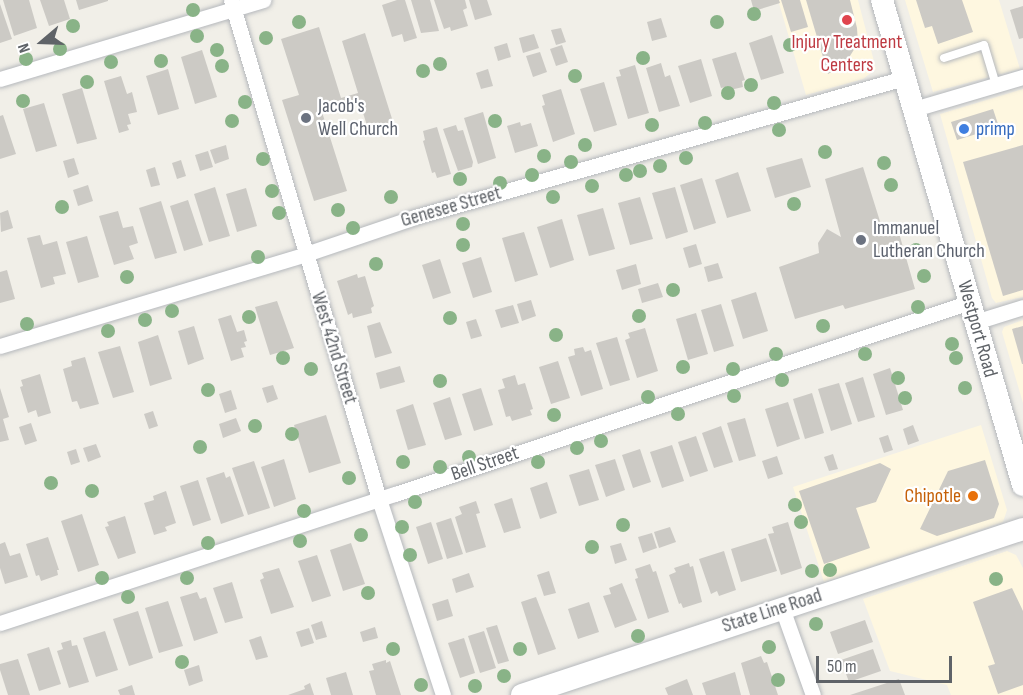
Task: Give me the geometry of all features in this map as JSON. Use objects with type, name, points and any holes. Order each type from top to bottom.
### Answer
[{"type":"street","points":[[0,79],[232,4],[262,0]]},
{"type":"street","name":"Westport Road","points":[[882,0],[1023,485]]},
{"type":"street","name":"West 42nd Street","points":[[232,4],[379,499],[443,695]]},
{"type":"street","points":[[914,110],[1023,77]]},
{"type":"street","name":"Genesee Street","points":[[0,346],[306,254],[415,218],[904,78]]},
{"type":"street","name":"Bell Street","points":[[0,623],[379,499],[972,312],[1023,307]]},
{"type":"street","name":"State Line Road","points":[[522,695],[1023,530]]},
{"type":"street","points":[[782,608],[813,695]]},
{"type":"lane","points":[[944,58],[984,45],[996,85]]},
{"type":"shaded area","points":[[778,0],[858,0],[876,69],[863,79],[806,95]]},
{"type":"shaded area","points":[[905,0],[999,0],[1020,69],[933,92]]},
{"type":"shaded area","points":[[1023,89],[1023,297],[996,303],[992,298],[940,114]]},
{"type":"shaded area","points":[[1023,320],[1023,403],[1002,332],[1004,327]]},
{"type":"shaded area","points":[[981,425],[1007,510],[1003,522],[824,582],[793,487]]},
{"type":"shaded area","points":[[1007,551],[1016,555],[1023,568],[1023,695],[951,695],[947,685],[890,671],[863,599]]},
{"type":"building","points":[[3,0],[29,0],[37,28],[14,36]]},
{"type":"building","points":[[40,0],[64,0],[70,19],[49,26]]},
{"type":"building","points":[[76,0],[108,0],[108,1],[79,10]]},
{"type":"building","points":[[405,0],[417,38],[404,42],[402,34],[392,37],[382,5]]},
{"type":"building","points":[[411,0],[430,0],[439,31],[421,33]]},
{"type":"building","points":[[434,0],[465,0],[467,8],[463,10],[468,26],[451,31],[450,27],[444,29]]},
{"type":"building","points":[[469,0],[487,0],[492,15],[475,20]]},
{"type":"building","points":[[751,0],[779,0],[780,3],[754,11]]},
{"type":"building","points":[[781,0],[800,0],[808,27],[791,32]]},
{"type":"building","points":[[806,0],[850,0],[858,43],[845,64],[828,74]]},
{"type":"building","points":[[916,0],[962,0],[973,32],[938,44],[932,26],[925,28]]},
{"type":"building","points":[[0,4],[12,39],[0,43]]},
{"type":"building","points":[[1023,6],[1023,38],[1019,39],[1010,10]]},
{"type":"building","points":[[661,18],[667,37],[652,41],[647,22]]},
{"type":"building","name":"Jacob's Well Church","points":[[319,27],[341,98],[358,93],[342,41],[365,33],[394,125],[369,132],[359,100],[322,112],[347,191],[314,201],[282,100],[299,95],[281,39]]},
{"type":"building","points":[[561,28],[566,42],[556,45],[551,30]]},
{"type":"building","points":[[534,34],[539,48],[523,53],[519,38]]},
{"type":"building","points":[[772,35],[784,73],[761,80],[749,43]]},
{"type":"building","points":[[507,43],[511,57],[498,61],[494,47]]},
{"type":"building","points":[[562,45],[568,62],[556,66],[550,49]]},
{"type":"building","points":[[202,50],[217,97],[195,104],[181,57]]},
{"type":"building","points":[[540,52],[547,72],[533,77],[526,56]]},
{"type":"building","points":[[736,52],[745,80],[742,81],[743,87],[730,90],[729,86],[721,88],[712,59]]},
{"type":"building","points":[[701,59],[712,96],[690,103],[678,66]]},
{"type":"building","points":[[661,63],[665,77],[670,75],[680,106],[659,112],[646,68]]},
{"type":"building","points":[[635,65],[649,113],[628,119],[616,77],[621,76],[619,70]]},
{"type":"building","points":[[168,69],[179,109],[158,115],[146,76]]},
{"type":"building","points":[[488,69],[493,86],[481,89],[476,73]]},
{"type":"building","points":[[121,76],[127,94],[132,92],[137,112],[128,114],[131,124],[127,125],[129,130],[119,133],[104,81]]},
{"type":"building","points":[[604,82],[617,125],[594,132],[580,89]]},
{"type":"building","points":[[82,88],[97,139],[77,144],[62,94]]},
{"type":"building","points":[[561,89],[575,134],[553,142],[542,106],[545,105],[542,95]]},
{"type":"building","points":[[44,103],[57,146],[36,152],[23,109]]},
{"type":"building","points":[[993,109],[999,127],[957,140],[951,122]]},
{"type":"building","points":[[483,112],[496,158],[478,164],[464,118]]},
{"type":"building","points":[[3,115],[16,154],[0,159],[0,116]]},
{"type":"building","points":[[520,122],[521,126],[531,123],[538,146],[515,153],[507,126]]},
{"type":"building","points":[[456,125],[458,131],[463,130],[473,162],[472,167],[458,171],[443,129]]},
{"type":"building","points":[[437,127],[451,174],[437,178],[435,172],[432,173],[423,141],[425,140],[423,131]]},
{"type":"building","points":[[226,145],[229,159],[215,164],[210,150]]},
{"type":"building","points":[[1023,145],[1023,290],[1003,296],[963,162]]},
{"type":"building","points":[[208,151],[213,167],[200,171],[195,155]]},
{"type":"building","points":[[74,158],[79,174],[68,178],[63,161]]},
{"type":"building","points":[[802,158],[811,187],[775,198],[766,168]]},
{"type":"building","points":[[181,160],[186,176],[177,179],[172,163]]},
{"type":"building","points":[[155,167],[160,185],[151,187],[146,170]]},
{"type":"building","name":"Immanuel Lutheran Church","points":[[863,167],[883,231],[897,226],[915,289],[845,309],[843,305],[795,319],[779,267],[819,253],[818,243],[827,229],[841,237],[825,179]]},
{"type":"building","points":[[738,172],[751,211],[727,218],[715,180]]},
{"type":"building","points":[[702,178],[716,223],[694,230],[680,185]]},
{"type":"building","points":[[88,185],[93,201],[78,206],[73,190]]},
{"type":"building","points":[[215,187],[230,236],[209,242],[194,194]]},
{"type":"building","points":[[675,187],[688,232],[666,239],[652,193]]},
{"type":"building","points":[[246,188],[257,226],[237,232],[226,194]]},
{"type":"building","points":[[640,197],[653,239],[630,245],[618,203]]},
{"type":"building","points":[[188,200],[203,245],[184,251],[170,206]]},
{"type":"building","points":[[161,201],[177,253],[155,259],[139,208]]},
{"type":"building","points":[[603,208],[615,249],[589,256],[577,215]]},
{"type":"building","points":[[8,210],[13,228],[1,232],[0,213]]},
{"type":"building","points":[[118,211],[123,228],[133,226],[138,243],[129,246],[134,259],[114,265],[99,216]]},
{"type":"building","points":[[562,219],[574,260],[550,268],[537,227]]},
{"type":"building","points":[[524,232],[538,275],[515,282],[502,238]]},
{"type":"building","points":[[40,235],[43,245],[57,241],[66,274],[53,277],[55,284],[41,288],[27,238]]},
{"type":"building","points":[[87,236],[99,277],[78,283],[66,242]]},
{"type":"building","points":[[696,244],[702,264],[689,268],[683,248]]},
{"type":"building","points":[[481,257],[492,292],[473,298],[462,263]]},
{"type":"building","points":[[440,259],[451,293],[433,299],[422,265]]},
{"type":"building","points":[[718,263],[723,278],[708,282],[704,267]]},
{"type":"building","points":[[636,264],[641,284],[622,290],[616,270]]},
{"type":"building","points":[[7,270],[15,299],[0,303],[0,272]]},
{"type":"building","points":[[357,274],[358,278],[365,276],[374,306],[371,308],[372,313],[353,318],[352,313],[348,315],[337,281]]},
{"type":"building","points":[[658,283],[663,297],[642,303],[638,289]]},
{"type":"building","points":[[756,292],[768,331],[743,339],[731,300]]},
{"type":"building","points":[[531,300],[536,316],[522,321],[517,304]]},
{"type":"building","points":[[277,301],[294,348],[270,355],[255,307]]},
{"type":"building","points":[[721,304],[734,346],[714,352],[701,310]]},
{"type":"building","points":[[513,305],[519,323],[501,328],[495,310]]},
{"type":"building","points":[[696,313],[708,354],[688,360],[676,319]]},
{"type":"building","points":[[231,315],[237,332],[244,330],[247,341],[244,342],[246,347],[241,348],[244,357],[231,361],[218,319]]},
{"type":"building","points":[[476,319],[482,336],[471,339],[466,322]]},
{"type":"building","points":[[380,322],[392,353],[375,358],[367,326]]},
{"type":"building","points":[[194,326],[204,359],[188,365],[178,331]]},
{"type":"building","points":[[1023,326],[1023,364],[1022,364],[1012,329]]},
{"type":"building","points":[[645,328],[658,371],[637,378],[625,340],[630,338],[628,333]]},
{"type":"building","points":[[158,335],[172,379],[150,386],[138,342]]},
{"type":"building","points":[[617,337],[630,380],[610,386],[596,343]]},
{"type":"building","points":[[120,346],[134,392],[113,398],[98,352]]},
{"type":"building","points":[[583,347],[585,352],[591,350],[603,389],[581,396],[568,357],[575,355],[574,349]]},
{"type":"building","points":[[85,357],[99,404],[80,409],[77,401],[72,402],[63,369],[72,366],[71,361]]},
{"type":"building","points":[[558,361],[570,398],[551,404],[539,367]]},
{"type":"building","points":[[400,366],[405,382],[380,389],[376,373]]},
{"type":"building","points":[[890,368],[903,410],[886,415],[873,374]]},
{"type":"building","points":[[40,374],[51,413],[38,417],[36,410],[28,413],[20,387],[23,386],[21,380]]},
{"type":"building","points":[[515,375],[518,385],[525,383],[533,409],[530,410],[532,415],[512,421],[510,416],[506,417],[498,390],[505,388],[502,379]]},
{"type":"building","points":[[863,377],[875,417],[858,422],[845,383]]},
{"type":"building","points":[[839,383],[852,424],[831,431],[818,389]]},
{"type":"building","points":[[273,385],[278,399],[267,403],[262,388]]},
{"type":"building","points":[[0,388],[9,417],[3,419],[9,440],[0,442]]},
{"type":"building","points":[[481,388],[493,425],[474,431],[462,394]]},
{"type":"building","points":[[231,390],[237,409],[225,413],[219,394]]},
{"type":"building","points":[[812,393],[824,433],[805,439],[793,399]]},
{"type":"building","points":[[450,397],[462,435],[445,440],[433,403]]},
{"type":"building","points":[[788,402],[800,439],[777,447],[765,409]]},
{"type":"building","points":[[413,404],[426,445],[408,450],[396,410]]},
{"type":"building","points":[[153,411],[158,426],[149,429],[144,414]]},
{"type":"building","points":[[326,415],[341,463],[309,473],[294,425]]},
{"type":"building","points":[[236,418],[241,431],[223,438],[219,424]]},
{"type":"building","points":[[745,418],[756,456],[739,461],[727,423]]},
{"type":"building","points":[[31,423],[37,441],[25,445],[19,427]]},
{"type":"building","points":[[913,425],[919,441],[908,445],[903,429]]},
{"type":"building","points":[[721,426],[733,462],[714,468],[702,433]]},
{"type":"building","points":[[888,435],[893,450],[884,453],[879,438]]},
{"type":"building","points":[[696,436],[708,471],[690,477],[678,442]]},
{"type":"building","points":[[96,444],[101,457],[88,462],[83,448]]},
{"type":"building","points":[[672,445],[684,481],[662,488],[650,452]]},
{"type":"building","points":[[76,449],[80,462],[71,465],[67,452]]},
{"type":"building","points":[[640,449],[651,482],[633,488],[622,455]]},
{"type":"building","points":[[833,454],[838,469],[829,471],[824,457]]},
{"type":"building","points":[[777,456],[783,474],[768,479],[762,461]]},
{"type":"building","points":[[284,459],[296,499],[274,507],[261,467]]},
{"type":"building","points":[[615,459],[625,490],[606,497],[595,465]]},
{"type":"building","points":[[985,460],[999,504],[994,518],[937,536],[920,529],[948,471]]},
{"type":"building","points":[[254,461],[270,508],[248,515],[232,468]]},
{"type":"building","points":[[880,463],[891,469],[876,502],[856,508],[870,548],[824,564],[799,491]]},
{"type":"building","points":[[589,469],[599,500],[579,506],[569,475]]},
{"type":"building","points":[[224,472],[226,478],[230,476],[244,516],[221,524],[206,478]]},
{"type":"building","points":[[198,480],[211,520],[193,526],[180,486]]},
{"type":"building","points":[[547,482],[557,513],[540,519],[530,488]]},
{"type":"building","points":[[166,491],[176,523],[165,527],[167,531],[154,535],[144,503],[154,500],[153,496]]},
{"type":"building","points":[[512,498],[521,528],[504,533],[494,504]]},
{"type":"building","points":[[476,501],[480,513],[476,514],[486,547],[466,553],[455,517],[462,514],[459,507]]},
{"type":"building","points":[[82,514],[99,565],[78,572],[61,521]]},
{"type":"building","points":[[125,516],[136,553],[118,559],[105,527],[109,526],[107,522]]},
{"type":"building","points":[[451,518],[463,554],[447,559],[436,523]]},
{"type":"building","points":[[431,522],[443,559],[428,564],[416,527]]},
{"type":"building","points":[[788,522],[802,568],[781,575],[768,534],[774,533],[772,527]]},
{"type":"building","points":[[670,527],[676,542],[659,548],[654,532]]},
{"type":"building","points":[[652,533],[657,548],[643,553],[638,537]]},
{"type":"building","points":[[48,537],[59,570],[57,570],[58,575],[41,581],[39,575],[36,576],[26,544]]},
{"type":"building","points":[[766,538],[777,571],[741,582],[731,549]]},
{"type":"building","points":[[5,542],[10,556],[20,553],[28,577],[5,584],[0,568],[0,544]]},
{"type":"building","points":[[351,543],[365,584],[343,591],[330,550]]},
{"type":"building","points":[[621,543],[627,560],[615,564],[610,546]]},
{"type":"building","points":[[724,551],[736,590],[719,596],[717,591],[711,594],[699,559]]},
{"type":"building","points":[[317,555],[331,596],[312,602],[298,561]]},
{"type":"building","points":[[689,563],[690,567],[693,566],[702,602],[683,608],[681,603],[679,604],[669,575],[676,572],[674,568]]},
{"type":"building","points":[[650,564],[653,572],[656,571],[669,612],[648,619],[635,579],[638,578],[635,569]]},
{"type":"building","points":[[279,568],[294,607],[271,614],[260,580],[264,578],[262,573]]},
{"type":"building","points":[[549,571],[556,593],[544,596],[537,575]]},
{"type":"building","points":[[469,573],[474,587],[456,593],[452,579]]},
{"type":"building","points":[[232,582],[243,618],[225,623],[213,588]]},
{"type":"building","points":[[622,583],[637,620],[615,628],[603,596],[611,594],[609,588]]},
{"type":"building","points":[[1012,588],[1023,611],[1023,685],[998,694],[988,666],[995,664],[973,602]]},
{"type":"building","points":[[197,592],[200,599],[206,597],[218,633],[194,641],[180,597]]},
{"type":"building","points":[[536,597],[556,649],[538,655],[521,602]]},
{"type":"building","points":[[448,599],[453,616],[437,621],[432,604]]},
{"type":"building","points":[[168,601],[183,646],[159,653],[145,608]]},
{"type":"building","points":[[589,602],[599,632],[578,639],[568,609]]},
{"type":"building","points":[[138,611],[153,658],[129,666],[113,619]]},
{"type":"building","points":[[865,620],[873,642],[838,654],[830,632]]},
{"type":"building","points":[[322,621],[327,637],[316,640],[311,625]]},
{"type":"building","points":[[497,625],[509,661],[498,664],[486,628]]},
{"type":"building","points":[[375,627],[378,638],[363,642],[360,632]]},
{"type":"building","points":[[309,628],[314,643],[301,647],[296,632]]},
{"type":"building","points":[[105,631],[118,670],[96,677],[83,638]]},
{"type":"building","points":[[484,631],[496,668],[480,673],[468,636]]},
{"type":"building","points":[[261,636],[268,657],[256,660],[249,640]]},
{"type":"building","points":[[464,638],[475,673],[460,678],[448,643]]},
{"type":"building","points":[[71,640],[72,646],[77,645],[89,682],[69,688],[57,651],[63,649],[61,643]]},
{"type":"building","points":[[49,647],[61,684],[39,691],[27,654]]},
{"type":"building","points":[[873,649],[881,671],[849,682],[841,660]]},
{"type":"building","points":[[761,656],[764,663],[767,662],[778,695],[750,695],[741,663]]},
{"type":"building","points":[[18,659],[30,695],[8,695],[0,664]]},
{"type":"building","points":[[386,660],[386,663],[390,661],[401,695],[376,695],[369,671],[374,670],[372,664]]},
{"type":"building","points":[[199,665],[203,681],[189,686],[184,670]]},
{"type":"building","points":[[346,672],[353,695],[331,695],[326,678]]},
{"type":"building","points":[[735,672],[741,695],[706,695],[702,683]]},
{"type":"building","points":[[687,679],[693,695],[668,695],[665,688]]},
{"type":"building","points":[[899,679],[905,695],[850,695]]},
{"type":"building","points":[[310,683],[314,695],[288,695],[305,689],[304,686]]},
{"type":"building","points":[[132,685],[135,695],[120,695],[118,690]]},
{"type":"place","name":"Injury Treatment Centers","points":[[847,20]]},
{"type":"place","name":"Jacob's Well Church","points":[[306,118]]},
{"type":"place","name":"primp","points":[[964,129]]},
{"type":"place","name":"Immanuel Lutheran Church","points":[[861,240]]},
{"type":"place","name":"Chipotle","points":[[973,496]]}]
